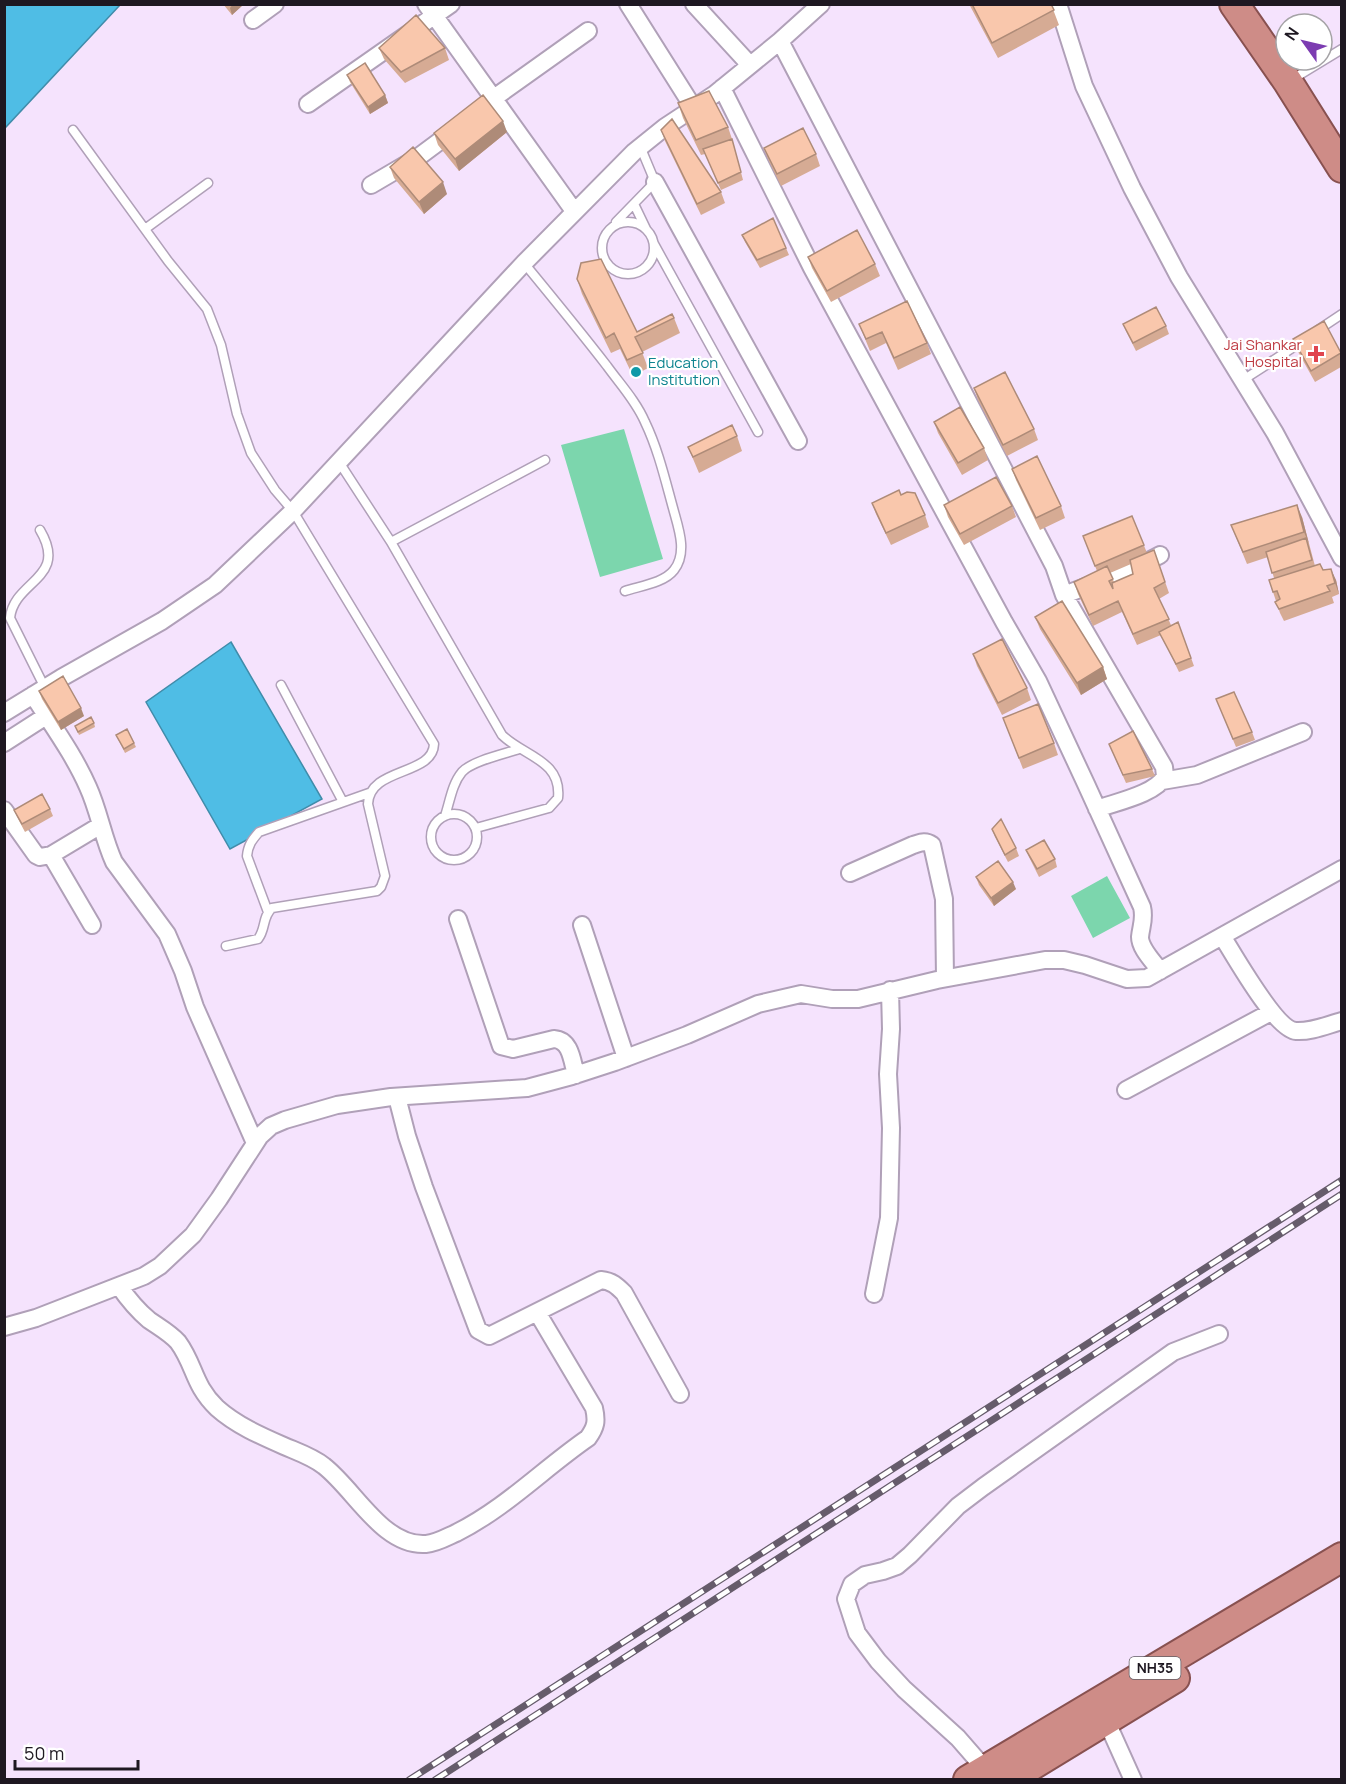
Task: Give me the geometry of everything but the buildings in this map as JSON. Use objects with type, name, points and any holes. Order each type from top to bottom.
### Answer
[{"type":"highway","points":[[1234,4],[1288,82],[1341,168]]},
{"type":"highway","name":"NH35","points":[[987,1776],[1341,1557]]},
{"type":"highway","name":"NH35","points":[[987,1776],[1106,1720],[1341,1578]]},
{"type":"street","points":[[252,20],[275,4]]},
{"type":"street","points":[[308,104],[431,10],[451,4]]},
{"type":"street","points":[[628,4],[693,107]]},
{"type":"street","points":[[694,4],[750,65]]},
{"type":"street","points":[[4,713],[190,604],[215,585],[294,511],[524,263],[640,146],[722,88],[822,4]]},
{"type":"street","points":[[1058,4],[1084,86],[1132,188],[1179,277],[1275,433],[1341,558]]},
{"type":"street","points":[[431,10],[574,211]]},
{"type":"street","points":[[371,185],[417,158],[487,106],[494,98],[588,31]]},
{"type":"street","points":[[780,41],[1054,566],[1064,595],[1164,767],[1165,776],[1162,781],[1148,791],[1097,809]]},
{"type":"street","points":[[722,88],[812,268],[1038,681],[1142,908],[1144,915],[1140,939],[1160,971]]},
{"type":"street","points":[[655,182],[798,441]]},
{"type":"street","points":[[1064,595],[1135,568],[1160,555]]},
{"type":"street","points":[[39,691],[46,716],[86,782],[114,862],[167,934],[200,1018],[255,1143]]},
{"type":"street","points":[[4,743],[46,716]]},
{"type":"street","points":[[1162,781],[1197,775],[1303,732]]},
{"type":"street","points":[[4,810],[36,855],[45,858],[101,825]]},
{"type":"street","points":[[850,873],[913,845],[927,842],[932,845],[944,899],[945,978]]},
{"type":"street","points":[[51,855],[92,925]]},
{"type":"street","points":[[4,1327],[36,1318],[119,1286],[144,1276],[160,1266],[193,1235],[260,1136],[271,1126],[285,1120],[337,1105],[397,1097],[527,1088],[626,1058],[687,1035],[758,1004],[801,994],[851,999],[945,978],[1045,960],[1064,960],[1127,979],[1148,978],[1341,869]]},
{"type":"street","points":[[458,919],[501,1046],[513,1049],[560,1039],[566,1043],[576,1075]]},
{"type":"street","points":[[582,925],[626,1058]]},
{"type":"street","points":[[1222,936],[1271,1012],[1288,1029],[1310,1030],[1341,1021]]},
{"type":"street","points":[[874,1294],[889,1218],[890,990]]},
{"type":"street","points":[[1126,1090],[1271,1012]]},
{"type":"street","points":[[397,1097],[424,1187],[478,1330],[489,1336],[602,1280],[609,1281],[617,1285],[624,1293],[681,1394]]},
{"type":"street","points":[[119,1286],[135,1306],[177,1342],[200,1389],[219,1409],[238,1423],[323,1465],[338,1478],[374,1519],[396,1537],[426,1544],[441,1540],[475,1524],[588,1438],[595,1429],[597,1419],[594,1408],[537,1312]]},
{"type":"street","points":[[987,1776],[958,1738],[898,1682],[857,1634],[846,1599],[852,1584],[865,1575],[897,1566],[958,1506],[1173,1352],[1219,1334]]},
{"type":"street","points":[[1106,1720],[1133,1779]]},
{"type":"lane","points":[[1288,82],[1341,49]]},
{"type":"lane","points":[[73,130],[207,309],[221,345],[237,414],[251,453],[275,490],[294,511],[434,744],[434,750],[428,759],[376,785],[369,793],[259,832],[252,839],[247,856],[268,912],[263,931],[258,939],[226,946]]},
{"type":"lane","points":[[640,146],[655,182],[609,229],[604,236],[602,252],[604,260],[618,272],[627,274],[644,268],[653,253],[654,244]]},
{"type":"lane","points":[[145,229],[208,183]]},
{"type":"lane","points":[[634,204],[758,432]]},
{"type":"lane","points":[[609,229],[632,221],[647,229]]},
{"type":"lane","points":[[524,263],[574,323],[632,399],[645,420],[657,449],[679,530],[681,552],[679,562],[674,571],[665,578],[625,591]]},
{"type":"lane","points":[[1243,380],[1341,314]]},
{"type":"lane","points":[[391,542],[545,460]]},
{"type":"lane","points":[[339,462],[391,542],[502,735],[519,749],[534,756],[550,768],[556,777],[558,798],[549,808],[476,828]]},
{"type":"lane","points":[[39,691],[10,618],[15,604],[48,562],[49,550],[40,530]]},
{"type":"lane","points":[[281,684],[344,802]]},
{"type":"lane","points":[[445,816],[454,788],[464,770],[472,765],[519,749]]},
{"type":"lane","points":[[268,912],[276,907],[376,891],[381,887],[385,876],[368,804],[369,793]]},
{"type":"lane","points":[[459,814],[466,817],[476,828],[476,843],[468,855],[461,859],[446,858],[435,849],[431,834],[438,821],[445,816],[459,814]]},
{"type":"green space","points":[[624,429],[663,559],[600,577],[561,445]]},
{"type":"green space","points":[[1107,876],[1130,918],[1093,938],[1071,896]]},
{"type":"water","points":[[4,5],[120,5],[5,128]]},
{"type":"water","points":[[231,642],[322,799],[230,849],[146,702]]},
{"type":"railway","points":[[409,1780],[1342,1180]]},
{"type":"railway","points":[[435,1780],[1342,1194]]},
{"type":"place","name":"Jai Shankar Hospital","points":[[1316,354]]},
{"type":"place","name":"Education Institution","points":[[636,372]]}]
